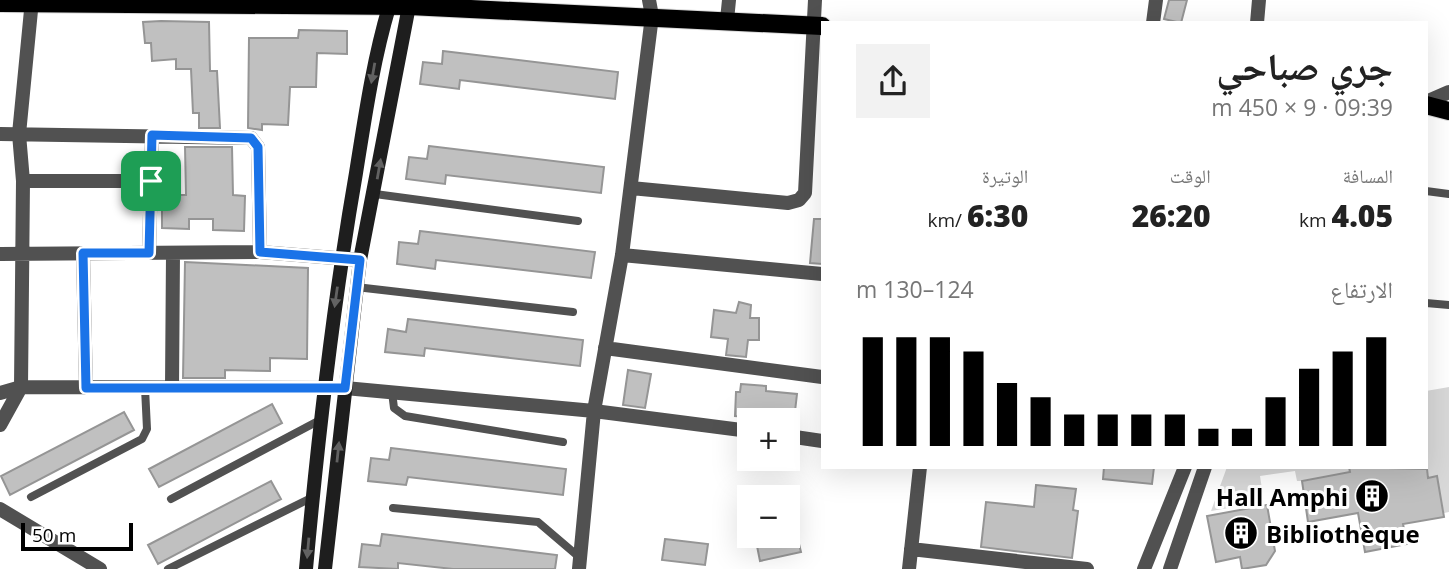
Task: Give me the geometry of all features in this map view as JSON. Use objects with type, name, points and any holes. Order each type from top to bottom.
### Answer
[{"type":"main road","points":[[0,2],[401,3],[650,8],[727,20],[818,26]]},
{"type":"main road","points":[[325,569],[356,287],[375,194],[401,3]]},
{"type":"main road","points":[[306,569],[323,388],[341,258],[378,45],[401,3]]},
{"type":"main road","points":[[1428,105],[1449,111]]},
{"type":"street","points":[[727,20],[729,0]]},
{"type":"street","points":[[631,188],[788,203],[799,200],[805,193],[818,26],[815,0]]},
{"type":"street","points":[[1153,21],[1156,0]]},
{"type":"street","points":[[1257,21],[1259,0]]},
{"type":"street","points":[[0,425],[21,387],[23,180],[19,134],[32,1]]},
{"type":"street","points":[[579,563],[594,411],[622,255],[650,8]]},
{"type":"street","points":[[1428,103],[1449,92]]},
{"type":"street","points":[[0,134],[251,138],[256,142],[260,252]]},
{"type":"street","points":[[149,253],[152,135]]},
{"type":"street","points":[[23,180],[151,181]]},
{"type":"street","points":[[0,254],[260,252],[360,260]]},
{"type":"street","points":[[83,253],[86,388]]},
{"type":"street","points":[[172,388],[173,253]]},
{"type":"street","points":[[622,255],[821,274]]},
{"type":"street","points":[[605,348],[821,377]]},
{"type":"street","points":[[0,393],[21,387],[345,388],[594,411],[737,429]]},
{"type":"street","points":[[800,438],[821,441]]},
{"type":"street","points":[[909,569],[920,469]]},
{"type":"street","points":[[1144,569],[1184,469]]},
{"type":"street","points":[[1170,569],[1204,469]]},
{"type":"street","points":[[0,509],[100,569]]},
{"type":"street","points":[[911,549],[1087,569]]},
{"type":"lane","points":[[1428,191],[1449,194]]},
{"type":"lane","points":[[375,194],[578,221]]},
{"type":"lane","points":[[356,287],[573,312]]},
{"type":"lane","points":[[1428,303],[1449,306]]},
{"type":"lane","points":[[31,497],[142,439],[147,429],[145,388]]},
{"type":"lane","points":[[392,393],[394,408],[405,416],[563,442]]},
{"type":"lane","points":[[171,499],[320,420]]},
{"type":"lane","points":[[168,569],[313,498]]},
{"type":"lane","points":[[393,508],[538,522],[579,563]]},
{"type":"shaded area","points":[[1449,387],[1449,512],[1444,513],[1437,477],[1428,478],[1427,470],[1416,471],[1428,469],[1428,391]]},
{"type":"shaded area","points":[[1226,469],[1349,469],[1350,472],[1302,481],[1297,481],[1295,471],[1260,476],[1264,502],[1211,511]]},
{"type":"building","points":[[1169,0],[1187,0],[1182,21],[1164,19]]},
{"type":"building","points":[[143,22],[209,22],[210,71],[217,71],[220,128],[199,128],[199,113],[193,113],[191,69],[176,69],[176,59],[152,61],[151,43],[145,43]]},
{"type":"building","points":[[299,30],[347,31],[347,54],[317,53],[316,87],[290,87],[288,125],[262,124],[262,130],[248,128],[249,38],[298,38]]},
{"type":"building","points":[[443,51],[618,72],[615,99],[460,80],[459,89],[420,84],[423,62],[442,64]]},
{"type":"building","points":[[429,146],[604,167],[601,193],[446,175],[445,184],[406,179],[409,157],[427,159]]},
{"type":"building","points":[[185,147],[232,147],[233,195],[245,196],[244,231],[213,230],[213,219],[189,219],[189,229],[162,228],[162,195],[186,195]]},
{"type":"building","points":[[814,219],[821,219],[821,264],[810,263]]},
{"type":"building","points":[[420,231],[595,252],[591,278],[436,260],[435,269],[397,264],[399,242],[418,244]]},
{"type":"building","points":[[185,262],[308,268],[307,359],[270,358],[270,371],[225,370],[225,378],[183,378]]},
{"type":"building","points":[[739,302],[751,305],[750,318],[759,318],[759,340],[748,340],[746,357],[726,355],[728,339],[711,337],[714,310],[736,313]]},
{"type":"building","points":[[408,319],[583,340],[580,366],[425,348],[424,356],[385,352],[388,329],[406,332]]},
{"type":"building","points":[[628,370],[651,374],[645,408],[623,405]]},
{"type":"building","points":[[741,384],[766,386],[766,391],[797,394],[795,408],[737,408],[735,416],[736,392],[740,392]]},
{"type":"building","points":[[272,404],[282,423],[159,487],[149,469]]},
{"type":"building","points":[[124,412],[134,430],[10,495],[1,476]]},
{"type":"building","points":[[391,448],[566,469],[563,495],[408,477],[406,485],[368,481],[371,458],[389,460]]},
{"type":"building","points":[[1104,469],[1154,469],[1152,484],[1103,479]]},
{"type":"building","name":"Hall Amphi","points":[[1349,469],[1427,469],[1428,478],[1437,476],[1444,517],[1403,524],[1407,544],[1365,552],[1358,513],[1308,522],[1302,481],[1350,472]]},
{"type":"building","points":[[271,481],[281,499],[158,564],[148,545]]},
{"type":"building","points":[[1036,485],[1076,489],[1073,510],[1078,511],[1072,558],[981,547],[986,502],[1034,507]]},
{"type":"building","name":"Bibliothèque","points":[[1267,505],[1275,551],[1266,565],[1242,569],[1240,557],[1216,562],[1207,516]]},
{"type":"building","points":[[382,534],[557,555],[555,569],[453,569],[398,563],[398,569],[359,567],[362,544],[380,546]]},
{"type":"building","points":[[665,539],[708,544],[705,565],[662,560]]},
{"type":"building","points":[[757,548],[800,548],[801,552],[760,561]]},
{"type":"place","name":"Hall Amphi","points":[[1372,496]]},
{"type":"place","name":"Bibliothèque","points":[[1241,533]]},
{"type":"route","points":[[152,135],[251,138],[256,142],[260,252],[360,260],[345,388],[86,388],[83,253],[149,253],[151,181],[152,135]]}]
